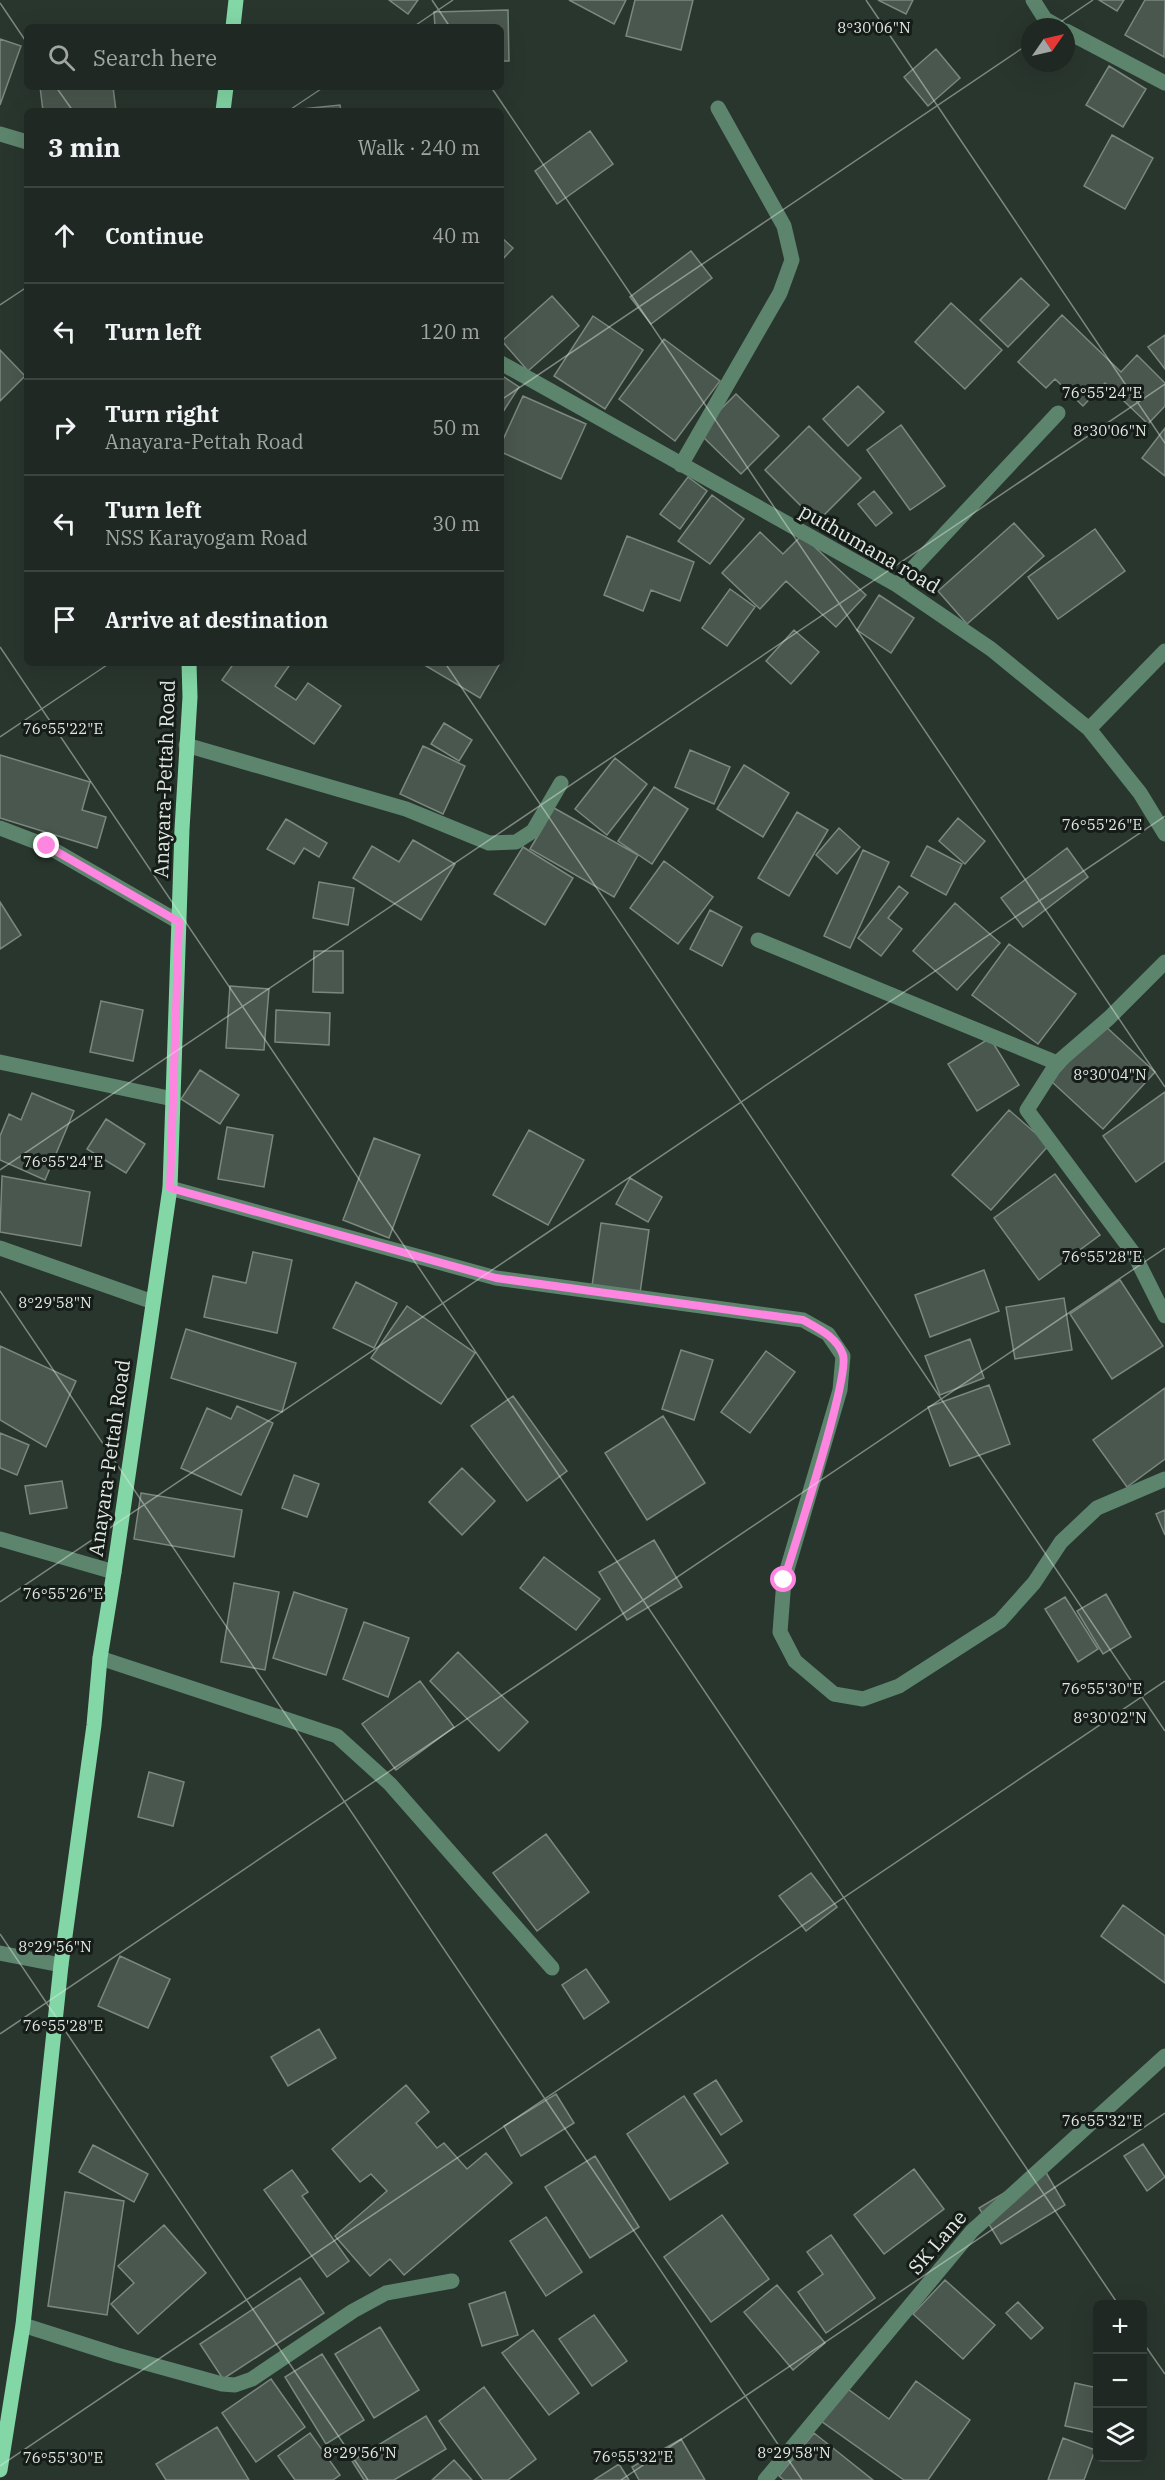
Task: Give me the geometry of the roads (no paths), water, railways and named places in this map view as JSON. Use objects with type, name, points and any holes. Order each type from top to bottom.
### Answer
[{"type":"main road","points":[[233,24],[236,0]]},
{"type":"main road","points":[[223,108],[226,90]]},
{"type":"main road","name":"Anayara-Pettah Road","points":[[0,2470],[23,2325],[61,1965],[94,1725],[100,1658],[170,1188],[186,745],[190,697],[189,666]]},
{"type":"street","points":[[1033,0],[1044,18]]},
{"type":"street","points":[[1075,36],[1165,83]]},
{"type":"street","points":[[681,465],[780,293],[792,260],[784,226],[718,108]]},
{"type":"street","points":[[0,134],[24,141]]},
{"type":"street","name":"puthumana road","points":[[504,365],[897,585],[991,649],[1089,729],[1140,793],[1165,834]]},
{"type":"street","points":[[897,585],[1058,413]]},
{"type":"street","points":[[1089,729],[1165,651]]},
{"type":"street","points":[[186,745],[406,808],[489,843],[516,842],[533,831],[561,783]]},
{"type":"street","points":[[0,828],[47,846],[179,922]]},
{"type":"street","points":[[758,940],[1056,1063]]},
{"type":"street","points":[[1165,962],[1109,1018],[1056,1063],[1027,1110],[1134,1254],[1165,1316]]},
{"type":"street","points":[[0,1062],[173,1100]]},
{"type":"street","points":[[170,1188],[496,1278],[803,1320],[828,1334],[843,1356],[840,1390],[784,1580],[780,1632],[795,1661],[834,1694],[862,1699],[898,1686],[1000,1621],[1034,1583],[1061,1542],[1097,1508],[1165,1479]]},
{"type":"street","points":[[0,1248],[153,1302]]},
{"type":"street","points":[[0,1539],[114,1572]]},
{"type":"street","points":[[100,1658],[337,1736],[390,1784],[552,1968]]},
{"type":"street","points":[[0,1953],[61,1965]]},
{"type":"street","name":"SK Lane","points":[[765,2480],[972,2231],[1165,2056]]},
{"type":"street","points":[[23,2325],[117,2355],[222,2384],[235,2385],[252,2379],[353,2311],[386,2293],[452,2281]]}]
